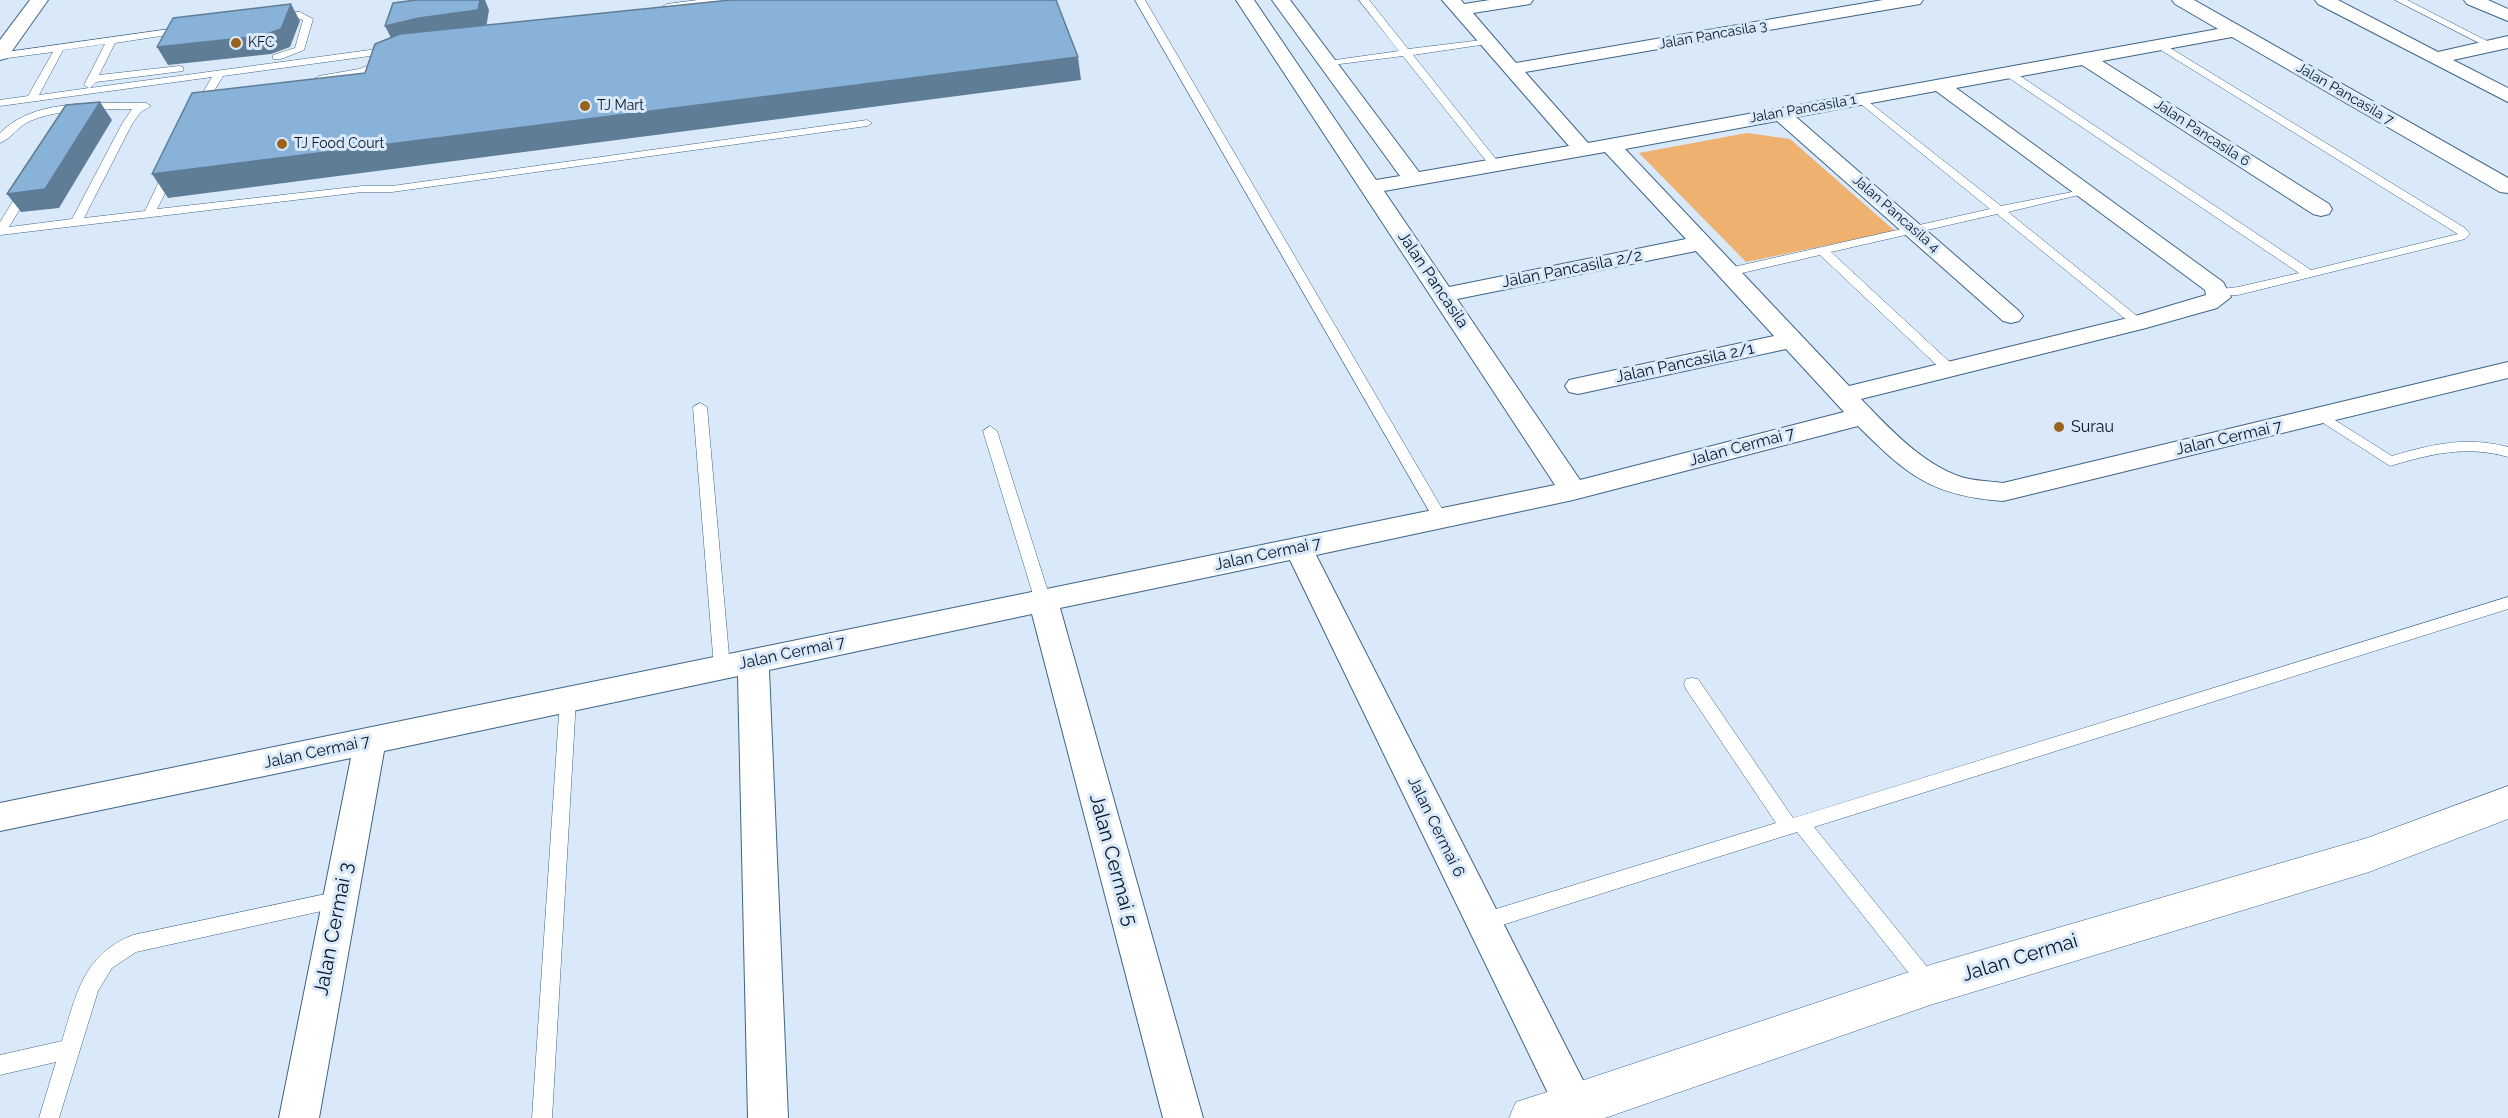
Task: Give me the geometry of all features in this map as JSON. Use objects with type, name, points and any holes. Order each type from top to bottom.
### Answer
[{"type":"street","points":[[0,55],[24,18],[39,0]]},
{"type":"street","name":"Jalan Pancasila","points":[[1245,0],[1573,491]]},
{"type":"street","points":[[1281,0],[1413,179]]},
{"type":"street","points":[[1456,5],[1524,0]]},
{"type":"street","name":"Jalan Pancasila 3","points":[[1512,69],[1914,0]]},
{"type":"street","name":"Jalan Pancasila 7","points":[[2181,0],[2508,187]]},
{"type":"street","points":[[2324,0],[2508,96]]},
{"type":"street","points":[[2473,0],[2508,16]]},
{"type":"street","points":[[702,21],[709,1]]},
{"type":"street","points":[[1456,5],[1583,150]]},
{"type":"street","name":"Jalan Pancasila 1","points":[[1371,187],[2235,31]]},
{"type":"street","points":[[2435,57],[2500,44]]},
{"type":"street","name":"Jalan Pancasila 6","points":[[2084,58],[2321,209]]},
{"type":"street","points":[[1292,69],[1328,64]]},
{"type":"street","points":[[1610,145],[1853,406],[1949,369],[2138,323],[2209,303],[2218,297],[2215,287],[1938,84]]},
{"type":"street","name":"Jalan Pancasila 4","points":[[1780,113],[2011,316]]},
{"type":"street","name":"Jalan Pancasila 2/2","points":[[1443,295],[1701,243]]},
{"type":"street","name":"Jalan Pancasila 2/1","points":[[1578,386],[1791,340]]},
{"type":"street","name":"Jalan Cermai 7","points":[[0,817],[1573,491],[1853,406],[1901,453],[1922,469],[1963,487],[2003,492],[2508,370]]},
{"type":"street","name":"Jalan Cermai 6","points":[[1298,548],[1575,1106]]},
{"type":"street","name":"Jalan Cermai 5","points":[[1043,601],[1183,1118]]},
{"type":"street","points":[[737,664],[768,1118]]},
{"type":"street","name":"Jalan Cermai 3","points":[[299,1118],[370,741]]},
{"type":"street","name":"Jalan Cermai","points":[[1532,1118],[1575,1106],[1930,985],[2369,855],[2508,802]]},
{"type":"lane","points":[[1140,0],[1441,519]]},
{"type":"lane","points":[[1364,0],[1495,165]]},
{"type":"lane","points":[[2400,0],[2500,44]]},
{"type":"lane","points":[[659,8],[709,1]]},
{"type":"lane","points":[[92,79],[282,56],[299,50],[308,17],[294,15],[260,20]]},
{"type":"lane","points":[[0,55],[192,28]]},
{"type":"lane","points":[[85,93],[112,39]]},
{"type":"lane","points":[[1328,64],[1487,40]]},
{"type":"lane","points":[[2159,45],[2461,230],[2463,234],[2461,237],[2238,291],[2217,292]]},
{"type":"lane","points":[[31,100],[60,47]]},
{"type":"lane","points":[[0,103],[385,51],[404,52],[361,72],[305,81]]},
{"type":"lane","points":[[194,117],[210,95],[220,72]]},
{"type":"lane","points":[[2007,72],[2309,274]]},
{"type":"lane","points":[[1860,98],[2138,323]]},
{"type":"lane","points":[[0,140],[24,120],[35,116],[72,115],[146,106],[137,110],[127,124],[77,221]]},
{"type":"lane","points":[[31,180],[0,231],[362,189],[414,187],[598,159],[867,123]]},
{"type":"lane","points":[[150,213],[175,160]]},
{"type":"lane","points":[[1729,273],[2083,191]]},
{"type":"lane","points":[[1823,251],[1949,369]]},
{"type":"lane","points":[[700,407],[737,664]]},
{"type":"lane","points":[[2322,416],[2390,461],[2452,444],[2496,448],[2508,452]]},
{"type":"lane","points":[[990,431],[1043,601]]},
{"type":"lane","points":[[1483,922],[2508,603]]},
{"type":"lane","points":[[1692,684],[1795,825],[1930,985]]},
{"type":"lane","points":[[542,1118],[568,699]]},
{"type":"lane","points":[[49,1118],[93,976],[99,966],[120,949],[133,944],[340,899]]},
{"type":"lane","points":[[0,1065],[70,1049]]},
{"type":"shaded area","points":[[1747,133],[1790,139],[1895,231],[1746,262],[1639,153]]},
{"type":"building","points":[[416,0],[480,0],[478,10],[419,18],[385,26],[393,3]]},
{"type":"building","name":"TJ Mart","points":[[730,0],[1056,0],[1078,57],[152,174],[192,93],[365,73],[375,44],[400,34]]},
{"type":"building","points":[[291,4],[281,29],[261,36],[157,47],[173,18]]},
{"type":"building","points":[[100,102],[45,189],[7,194],[66,105]]},
{"type":"place","name":"KFC","points":[[236,43]]},
{"type":"place","name":"TJ Mart","points":[[585,106]]},
{"type":"place","name":"TJ Food Court","points":[[282,144]]},
{"type":"place","name":"Surau","points":[[2059,427]]}]
